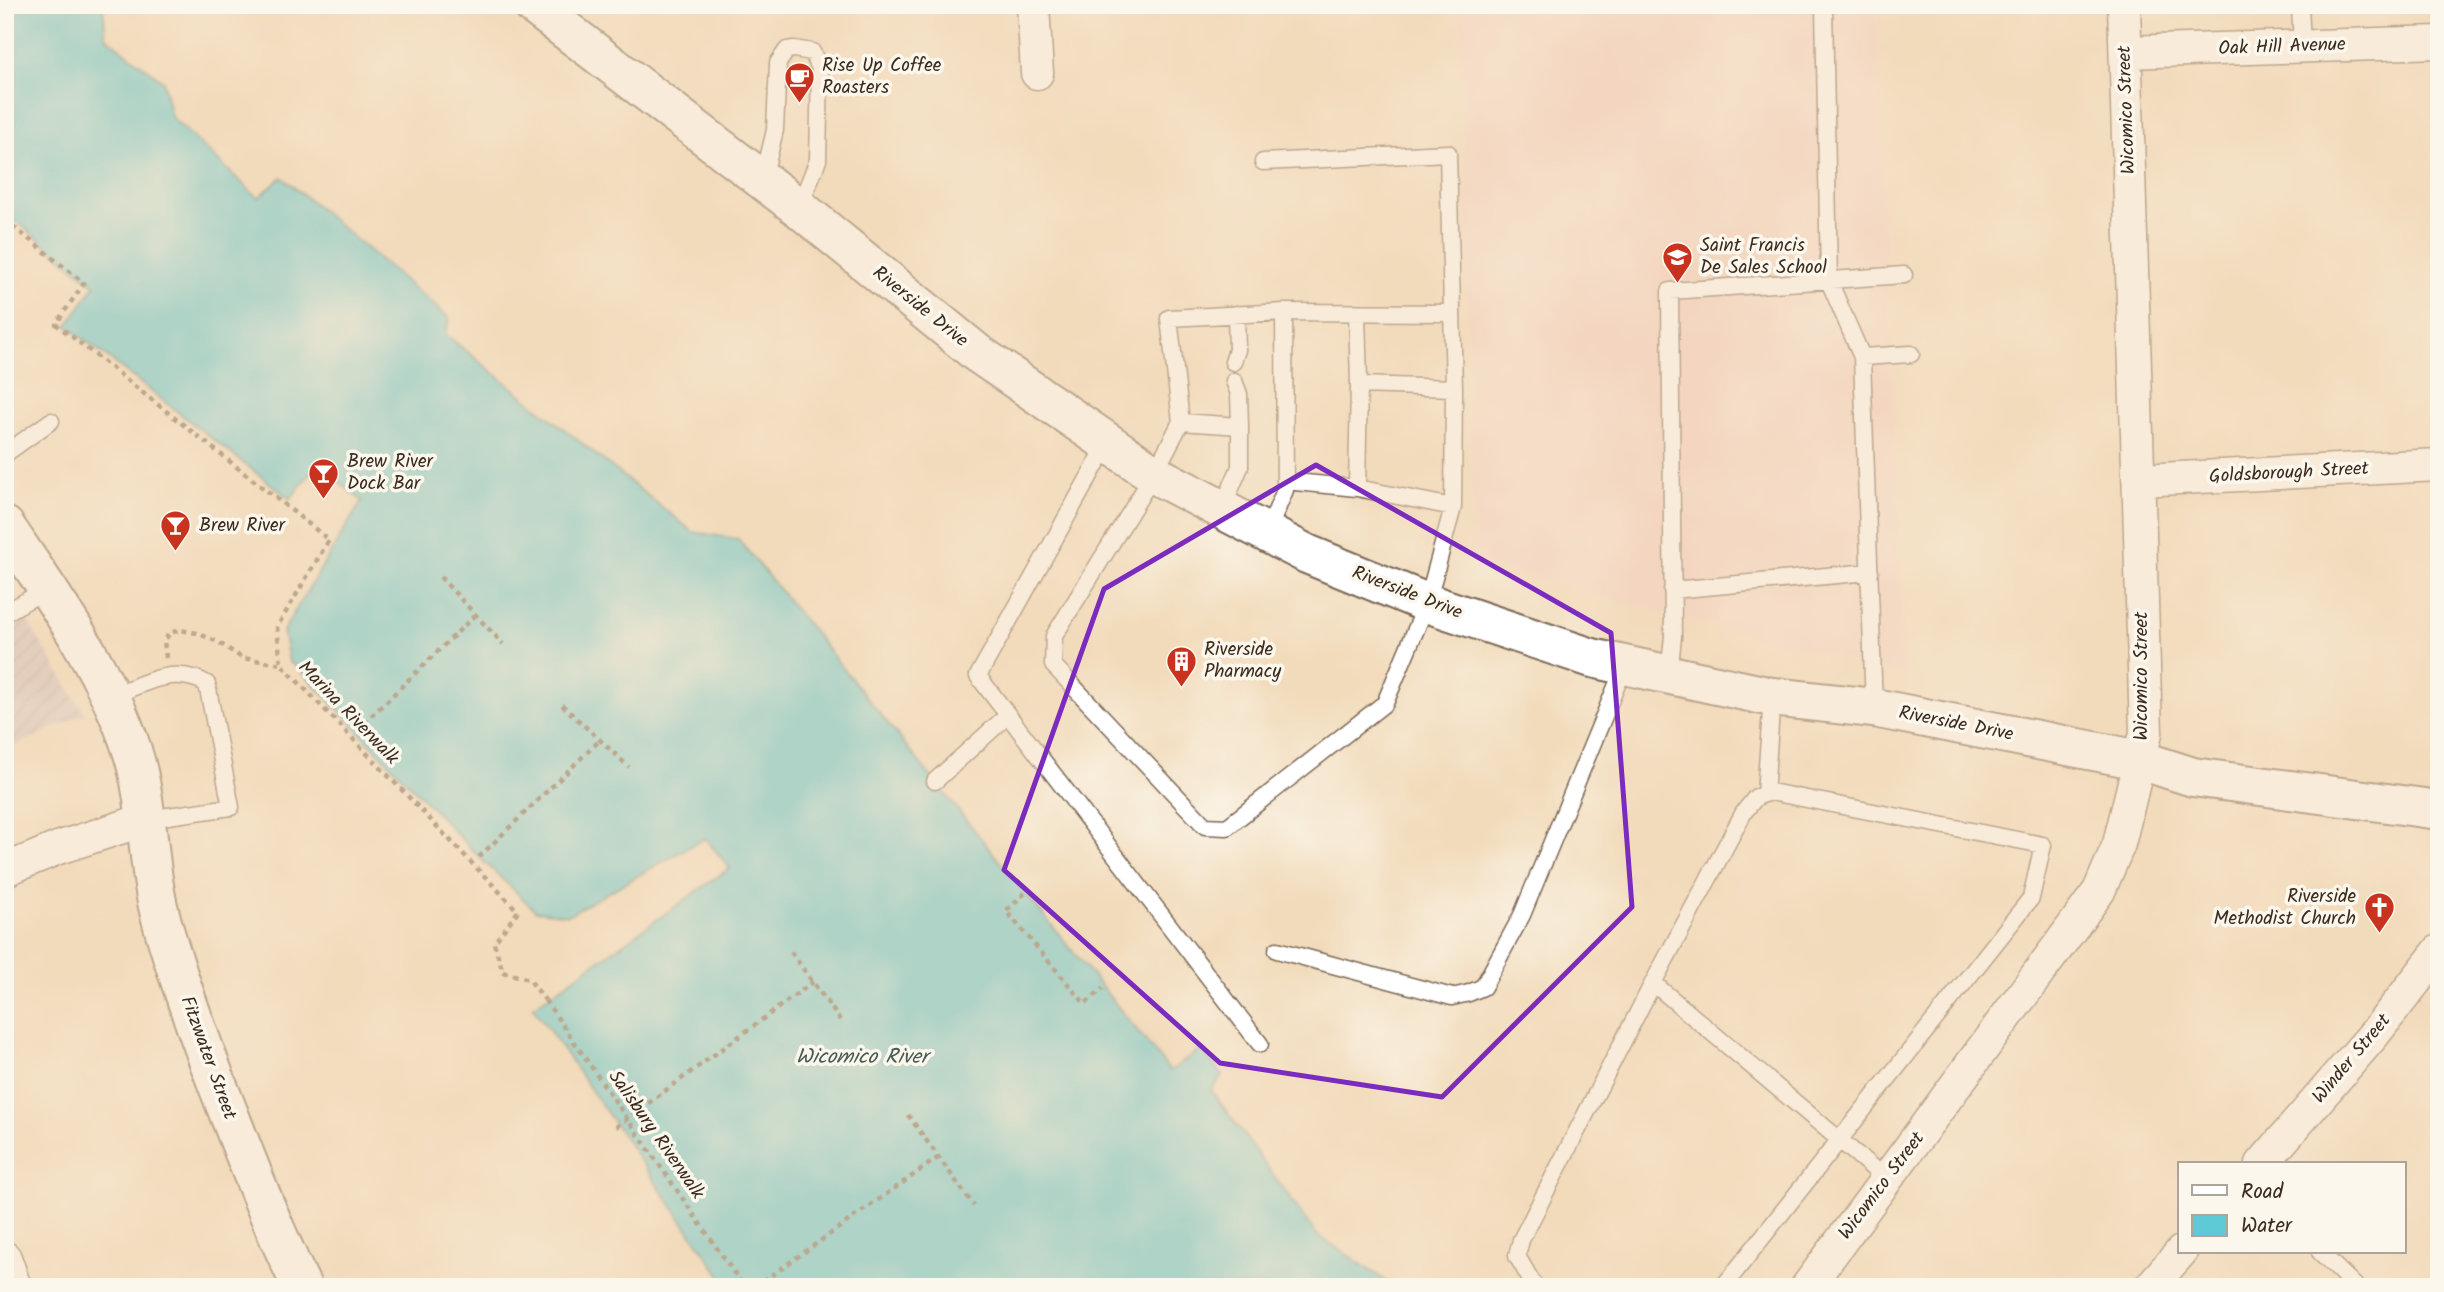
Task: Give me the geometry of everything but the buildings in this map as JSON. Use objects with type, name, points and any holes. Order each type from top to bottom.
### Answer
[{"type":"street","name":"Riverside Drive","points":[[533,5],[799,208],[977,353],[1154,474],[1307,554],[1427,603],[1592,658],[1772,697],[1874,708],[2140,760],[2193,777],[2439,810]]},
{"type":"street","points":[[1033,5],[1037,73]]},
{"type":"street","name":"Wicomico Street","points":[[1807,1287],[2099,891],[2119,844],[2140,760],[2146,733],[2124,5]]},
{"type":"street","name":"Oak Hill Avenue","points":[[2126,52],[2439,42]]},
{"type":"street","name":"Goldsborough Street","points":[[2139,480],[2439,465]]},
{"type":"street","name":"Fitzwater Street","points":[[5,526],[83,642],[111,697],[133,751],[147,819],[161,920],[200,1040],[275,1233],[302,1287]]},
{"type":"street","points":[[5,870],[58,848],[147,819]]},
{"type":"street","name":"Winder Street","points":[[2264,1162],[2375,1033],[2439,951]]},
{"type":"street","points":[[2150,1287],[2179,1254]]},
{"type":"street","points":[[5,1258],[15,1287]]},
{"type":"lane","points":[[1824,5],[1829,281],[1862,357],[1874,708]]},
{"type":"lane","points":[[2300,5],[2302,46]]},
{"type":"lane","points":[[763,180],[775,130],[778,63],[787,50],[794,48],[812,52],[820,68],[818,160],[799,208]]},
{"type":"lane","points":[[1263,162],[1448,153],[1454,388],[1453,507],[1427,603],[1385,703],[1227,827],[1205,826],[1053,665],[1054,636],[1154,474],[1181,422],[1170,318],[1284,312],[1452,313]]},
{"type":"lane","points":[[1669,675],[1673,636],[1670,291],[1904,275]]},
{"type":"lane","points":[[1267,533],[1285,490],[1284,312]]},
{"type":"lane","points":[[1357,313],[1357,488]]},
{"type":"lane","points":[[1236,314],[1238,358]]},
{"type":"lane","points":[[1862,357],[1911,354]]},
{"type":"lane","points":[[1222,509],[1240,467],[1240,385]]},
{"type":"lane","points":[[1359,385],[1454,388]]},
{"type":"lane","points":[[5,454],[51,421]]},
{"type":"lane","points":[[1181,422],[1240,426]]},
{"type":"lane","points":[[1108,443],[978,676],[1260,1044]]},
{"type":"lane","points":[[1285,481],[1357,488],[1453,507]]},
{"type":"lane","points":[[1672,590],[1870,572]]},
{"type":"lane","points":[[5,613],[47,589]]},
{"type":"lane","points":[[1276,950],[1452,997],[1483,987],[1522,915],[1625,665]]},
{"type":"lane","points":[[111,697],[149,680],[170,675],[194,676],[207,684],[231,807],[147,819]]},
{"type":"lane","points":[[1765,794],[1772,697]]},
{"type":"lane","points":[[935,781],[1008,715]]},
{"type":"lane","points":[[1535,1287],[1517,1256],[1521,1240],[1744,812],[1756,797],[1770,792],[2043,845],[2031,898],[1723,1287]]},
{"type":"lane","points":[[1653,984],[1886,1180]]},
{"type":"lane","points":[[2322,1254],[2356,1287]]},
{"type":"path","name":"Marina Riverwalk","points":[[5,220],[85,283],[56,324],[329,540],[277,627],[281,664],[518,911],[494,943],[503,972],[529,979],[545,1000]]},
{"type":"path","points":[[440,577],[503,644]]},
{"type":"path","points":[[357,730],[475,615]]},
{"type":"path","points":[[170,675],[164,641],[170,633],[180,630],[197,633],[218,642],[242,658],[281,664]]},
{"type":"path","points":[[562,705],[629,767]]},
{"type":"path","points":[[479,857],[600,740]]},
{"type":"path","points":[[1025,892],[1006,911],[1086,1004],[1102,988]]},
{"type":"path","points":[[791,952],[840,1020]]},
{"type":"path","points":[[616,1127],[813,982]]},
{"type":"path","name":"Salisbury Riverwalk","points":[[545,1000],[744,1287]]},
{"type":"path","points":[[908,1115],[974,1206]]},
{"type":"path","points":[[755,1287],[939,1157]]},
{"type":"highlighted area","points":[[1316,465],[1611,633],[1632,907],[1442,1097],[1220,1063],[1004,870],[1104,589]]},
{"type":"shaded area","name":"Saint Francis De Sales School","points":[[1460,5],[1875,5],[1905,675],[1474,564]]},
{"type":"shaded area","points":[[5,585],[85,714],[5,750]]},
{"type":"water","name":"Wicomico River","points":[[5,5],[103,5],[106,37],[163,81],[171,117],[258,198],[282,177],[450,319],[445,334],[693,532],[738,539],[1170,1071],[1202,1049],[1223,1076],[1211,1090],[1316,1234],[1395,1287],[729,1287],[533,1007],[730,868],[705,838],[568,915],[536,911],[479,857],[299,669],[289,662],[283,631],[362,501],[318,464],[290,499],[67,326],[95,285],[5,212]]},
{"type":"place","name":"Rise Up Coffee Roasters","points":[[799,104]]},
{"type":"place","name":"Saint Francis De Sales School","points":[[1677,284]]},
{"type":"place","name":"Brew River Dock Bar","points":[[324,500]]},
{"type":"place","name":"Brew River","points":[[176,553]]},
{"type":"place","name":"Riverside Pharmacy","points":[[1181,688]]},
{"type":"place","name":"Riverside Methodist Church","points":[[2379,935]]}]
